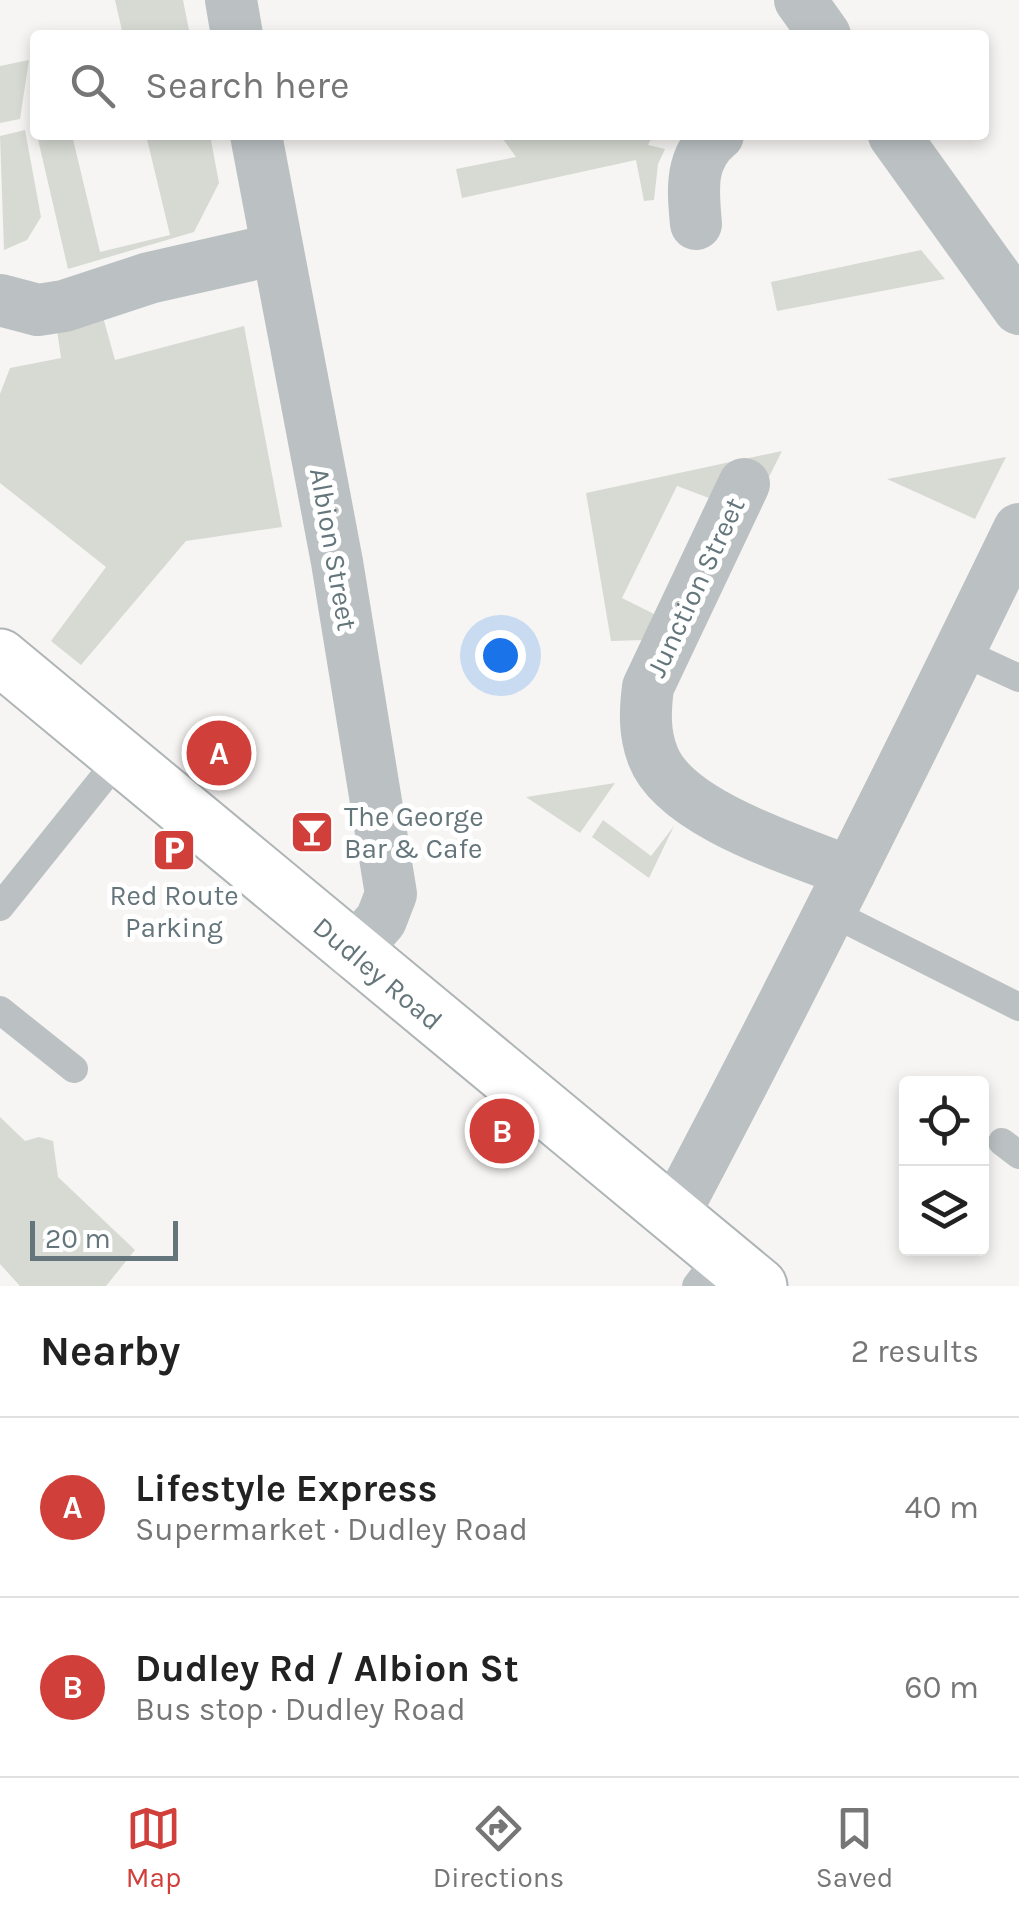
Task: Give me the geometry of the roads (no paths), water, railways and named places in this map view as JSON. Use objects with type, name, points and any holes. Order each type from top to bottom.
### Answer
[{"type":"main road","name":"Dudley Road","points":[[0,657],[673,1216],[725,1275]]},
{"type":"street","points":[[231,0],[236,30]]},
{"type":"street","points":[[800,0],[821,30]]},
{"type":"street","name":"Albion Street","points":[[257,140],[338,562],[391,894],[381,920],[352,953]]},
{"type":"street","points":[[696,224],[692,182],[698,160],[714,140]]},
{"type":"street","points":[[898,140],[1019,309]]},
{"type":"street","points":[[0,300],[38,310],[64,306],[149,278],[277,249]]},
{"type":"street","name":"Junction Street","points":[[744,484],[648,687],[644,720],[653,757],[667,780],[694,801],[841,892]]},
{"type":"street","points":[[673,1216],[841,892],[1019,529]]},
{"type":"lane","points":[[960,650],[1019,678]]},
{"type":"lane","points":[[0,907],[122,756]]},
{"type":"lane","points":[[841,892],[1019,1007]]},
{"type":"lane","points":[[0,1010],[74,1069]]},
{"type":"place","name":"Lifestyle Express","points":[[219,753]]},
{"type":"place","name":"The George Bar & Cafe","points":[[312,832]]},
{"type":"place","name":"Red Route Parking","points":[[174,850]]},
{"type":"place","name":"Dudley Rd / Albion St","points":[[502,1131]]}]
